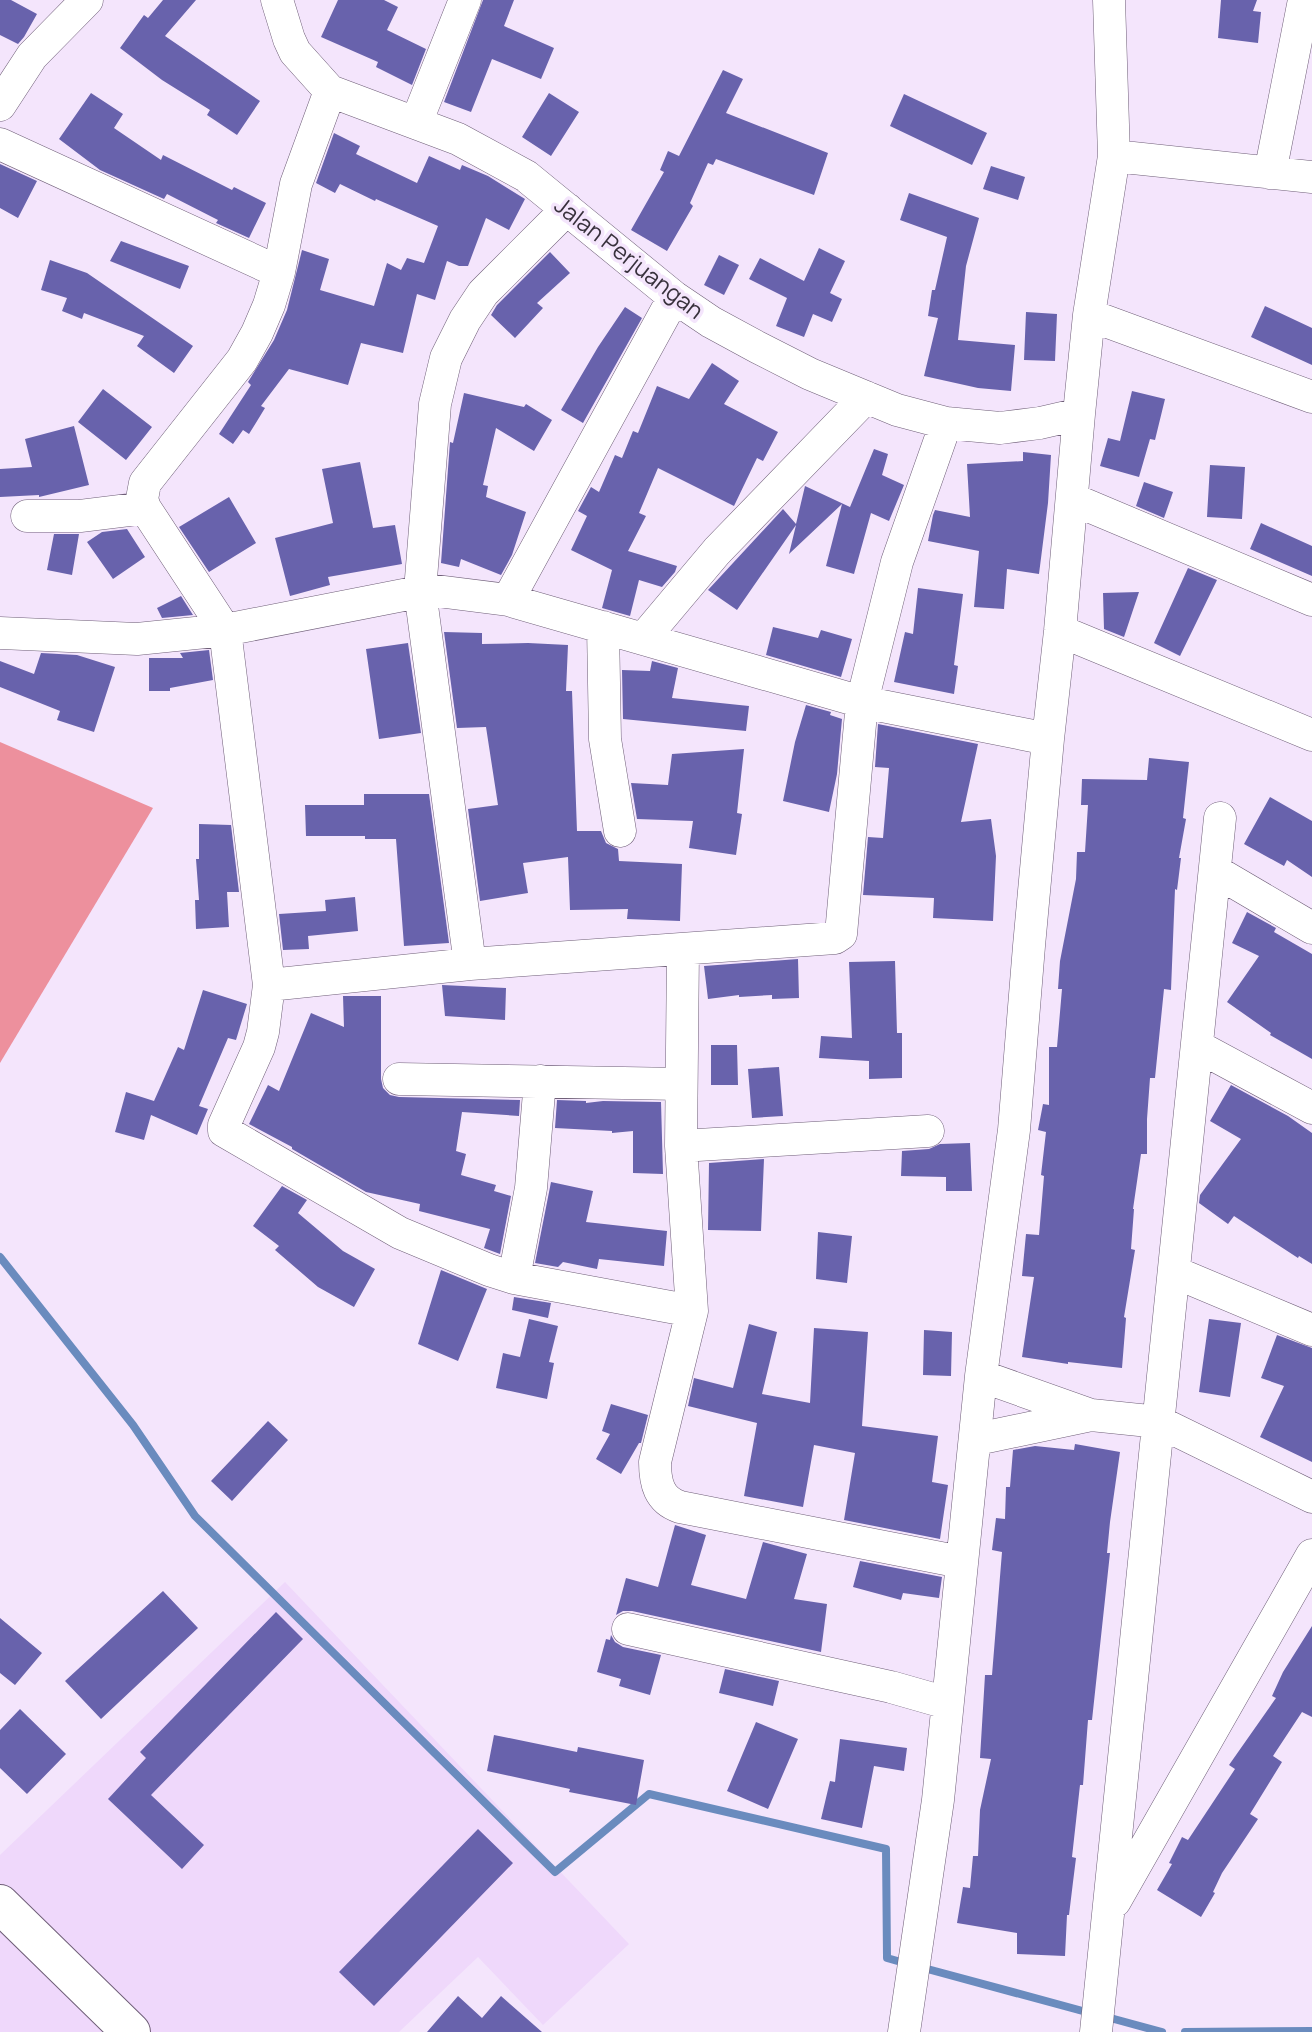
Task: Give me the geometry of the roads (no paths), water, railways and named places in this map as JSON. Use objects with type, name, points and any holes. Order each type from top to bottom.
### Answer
[{"type":"street","points":[[0,105],[32,56],[87,0]]},
{"type":"street","name":"Jalan Perjuangan","points":[[277,0],[295,52],[330,91],[458,139],[526,176],[674,298],[710,322],[757,347],[810,374],[897,410],[946,423],[1000,428],[1040,424],[1079,414]]},
{"type":"street","points":[[416,123],[465,0]]},
{"type":"street","points":[[907,2018],[938,1800],[981,1376],[1014,1130],[1089,315],[1114,156],[1109,0]]},
{"type":"street","points":[[1270,173],[1304,0]]},
{"type":"street","points":[[330,91],[296,184],[279,272],[257,333],[242,360],[145,483],[142,499],[145,509],[225,630],[269,985],[259,1047],[224,1125],[225,1132],[400,1233],[446,1254],[514,1278],[692,1311]]},
{"type":"street","points":[[0,144],[279,272]]},
{"type":"street","points":[[1114,156],[1312,177]]},
{"type":"street","points":[[470,964],[420,591],[435,404],[446,358],[465,320],[483,293],[567,209]]},
{"type":"street","points":[[508,600],[674,298]]},
{"type":"street","points":[[1089,315],[1312,397]]},
{"type":"street","points":[[643,639],[717,551],[866,397]]},
{"type":"street","points":[[269,985],[470,964],[835,938],[841,934],[862,702],[897,562],[946,423]]},
{"type":"street","points":[[1072,499],[1312,600]]},
{"type":"street","points":[[27,516],[80,516],[145,509]]},
{"type":"street","points":[[0,633],[137,639],[225,630],[429,590],[508,600],[862,702],[1048,739]]},
{"type":"street","points":[[603,627],[605,739],[620,831]]},
{"type":"street","points":[[1060,631],[1312,735]]},
{"type":"street","points":[[1096,2032],[1220,818]]},
{"type":"street","points":[[1215,871],[1312,928]]},
{"type":"street","points":[[683,950],[681,1146],[692,1311],[655,1462],[655,1476],[660,1492],[671,1504],[681,1507],[961,1562]]},
{"type":"street","points":[[1197,1046],[1312,1108]]},
{"type":"street","points":[[399,1079],[681,1084]]},
{"type":"street","points":[[514,1278],[531,1188],[540,1081]]},
{"type":"street","points":[[681,1146],[928,1131]]},
{"type":"street","points":[[1174,1272],[1312,1330]]},
{"type":"street","points":[[981,1376],[1091,1415],[1159,1422],[1312,1497]]},
{"type":"street","points":[[976,1438],[1091,1415]]},
{"type":"street","points":[[1109,1912],[1312,1555]]},
{"type":"street","points":[[628,1629],[891,1687],[947,1703]]},
{"type":"street","points":[[0,1904],[131,2032]]},
{"type":"waterway","points":[[0,1257],[133,1425],[195,1516],[555,1872],[649,1794],[886,1849],[887,1958],[908,1964]]},
{"type":"waterway","points":[[920,1967],[1090,2013]]},
{"type":"waterway","points":[[1103,2016],[1162,2032]]},
{"type":"waterway","points":[[1185,2032],[1312,2031]]}]
